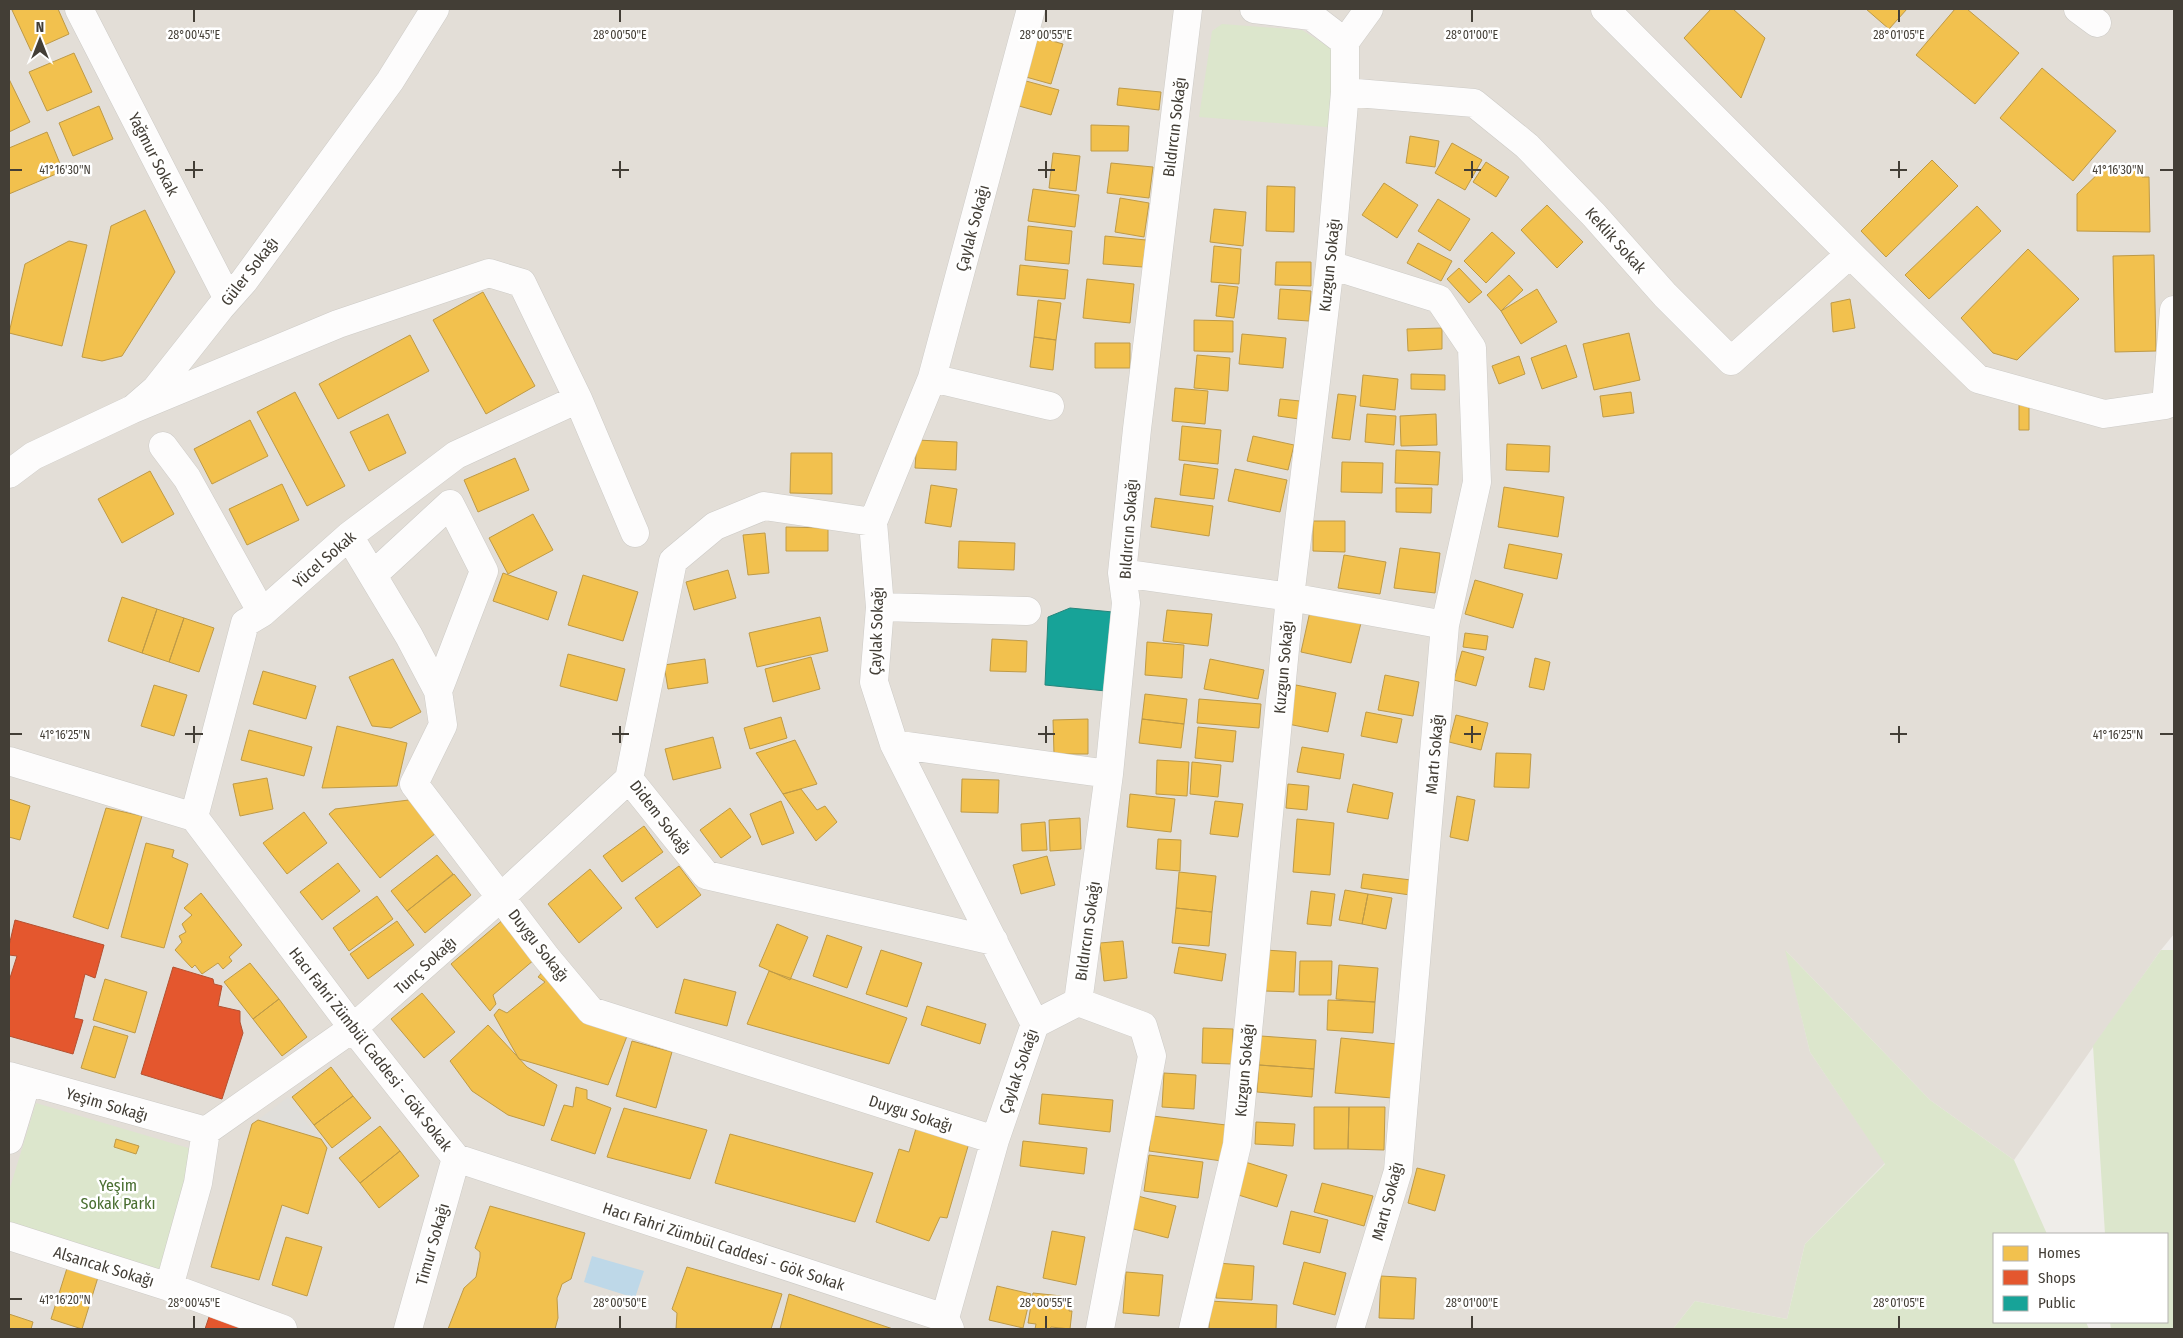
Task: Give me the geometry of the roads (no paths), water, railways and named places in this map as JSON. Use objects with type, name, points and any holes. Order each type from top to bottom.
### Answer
[{"type":"street","name":"Yağmur Sokak","points":[[79,9],[228,299]]},
{"type":"street","name":"Güler Sokağı","points":[[9,474],[33,456],[134,409],[156,389],[228,299],[244,282],[390,81],[435,9]]},
{"type":"street","name":"Çaylak Sokağı","points":[[947,1323],[995,1140],[1035,1024],[894,744],[874,682],[880,607],[873,522],[932,378],[1031,9]]},
{"type":"street","name":"Bıldırcın Sokağı","points":[[1035,1024],[1078,1002],[1109,774],[1126,603],[1122,573],[1137,429],[1188,9]]},
{"type":"street","points":[[1254,9],[1311,16],[1345,42],[1369,9]]},
{"type":"street","points":[[1605,9],[1978,379],[2104,414],[2166,405],[2174,310]]},
{"type":"street","name":"Kuzgun Sokağı","points":[[1192,1329],[1237,1145],[1290,597],[1330,265],[1345,92],[1345,42]]},
{"type":"street","name":"Keklik Sokak","points":[[1345,92],[1474,102],[1528,146],[1594,215],[1666,295],[1731,361],[1850,254]]},
{"type":"street","name":"Martı Sokağı","points":[[1330,265],[1439,299],[1472,348],[1478,482],[1445,625],[1398,1171],[1350,1329]]},
{"type":"street","points":[[134,409],[338,324],[489,273],[522,283],[578,399],[635,533]]},
{"type":"street","points":[[932,378],[1050,406]]},
{"type":"street","name":"Yücel Sokak","points":[[194,817],[245,624],[262,613],[348,536],[456,455],[578,399]]},
{"type":"street","points":[[163,446],[187,478],[262,613]]},
{"type":"street","name":"Duygu Sokağı","points":[[373,575],[450,504],[484,571],[438,690],[443,725],[414,784],[546,957],[590,1010],[995,1140]]},
{"type":"street","name":"Didem Sokağı","points":[[873,522],[764,506],[715,526],[673,561],[629,779],[706,875],[994,941]]},
{"type":"street","points":[[348,536],[373,575],[438,690]]},
{"type":"street","points":[[1122,573],[1290,597],[1445,625]]},
{"type":"street","points":[[880,607],[1027,611]]},
{"type":"street","points":[[894,744],[1109,774]]},
{"type":"street","points":[[9,761],[194,817]]},
{"type":"street","name":"Tunç Sokağı","points":[[206,1131],[353,1028],[501,897],[629,779]]},
{"type":"street","name":"Hacı Fahri Zümbül Caddesi - Gök Sokak","points":[[194,817],[353,1028],[456,1158],[947,1323]]},
{"type":"street","points":[[1078,1002],[1143,1026],[1152,1056],[1100,1329]]},
{"type":"street","points":[[9,1140],[18,1079]]},
{"type":"street","name":"Yeşim Sokağı","points":[[18,1079],[206,1131]]},
{"type":"street","points":[[169,1287],[198,1183],[206,1131]]},
{"type":"street","name":"Timur Sokağı","points":[[408,1329],[456,1158]]},
{"type":"street","name":"Alsancak Sokağı","points":[[9,1236],[169,1287],[283,1329]]},
{"type":"water","points":[[592,1256],[644,1271],[635,1298],[584,1282]]},
{"type":"park label","name":"Yeşim Sokak Parkı","points":[[118,1194]]}]
